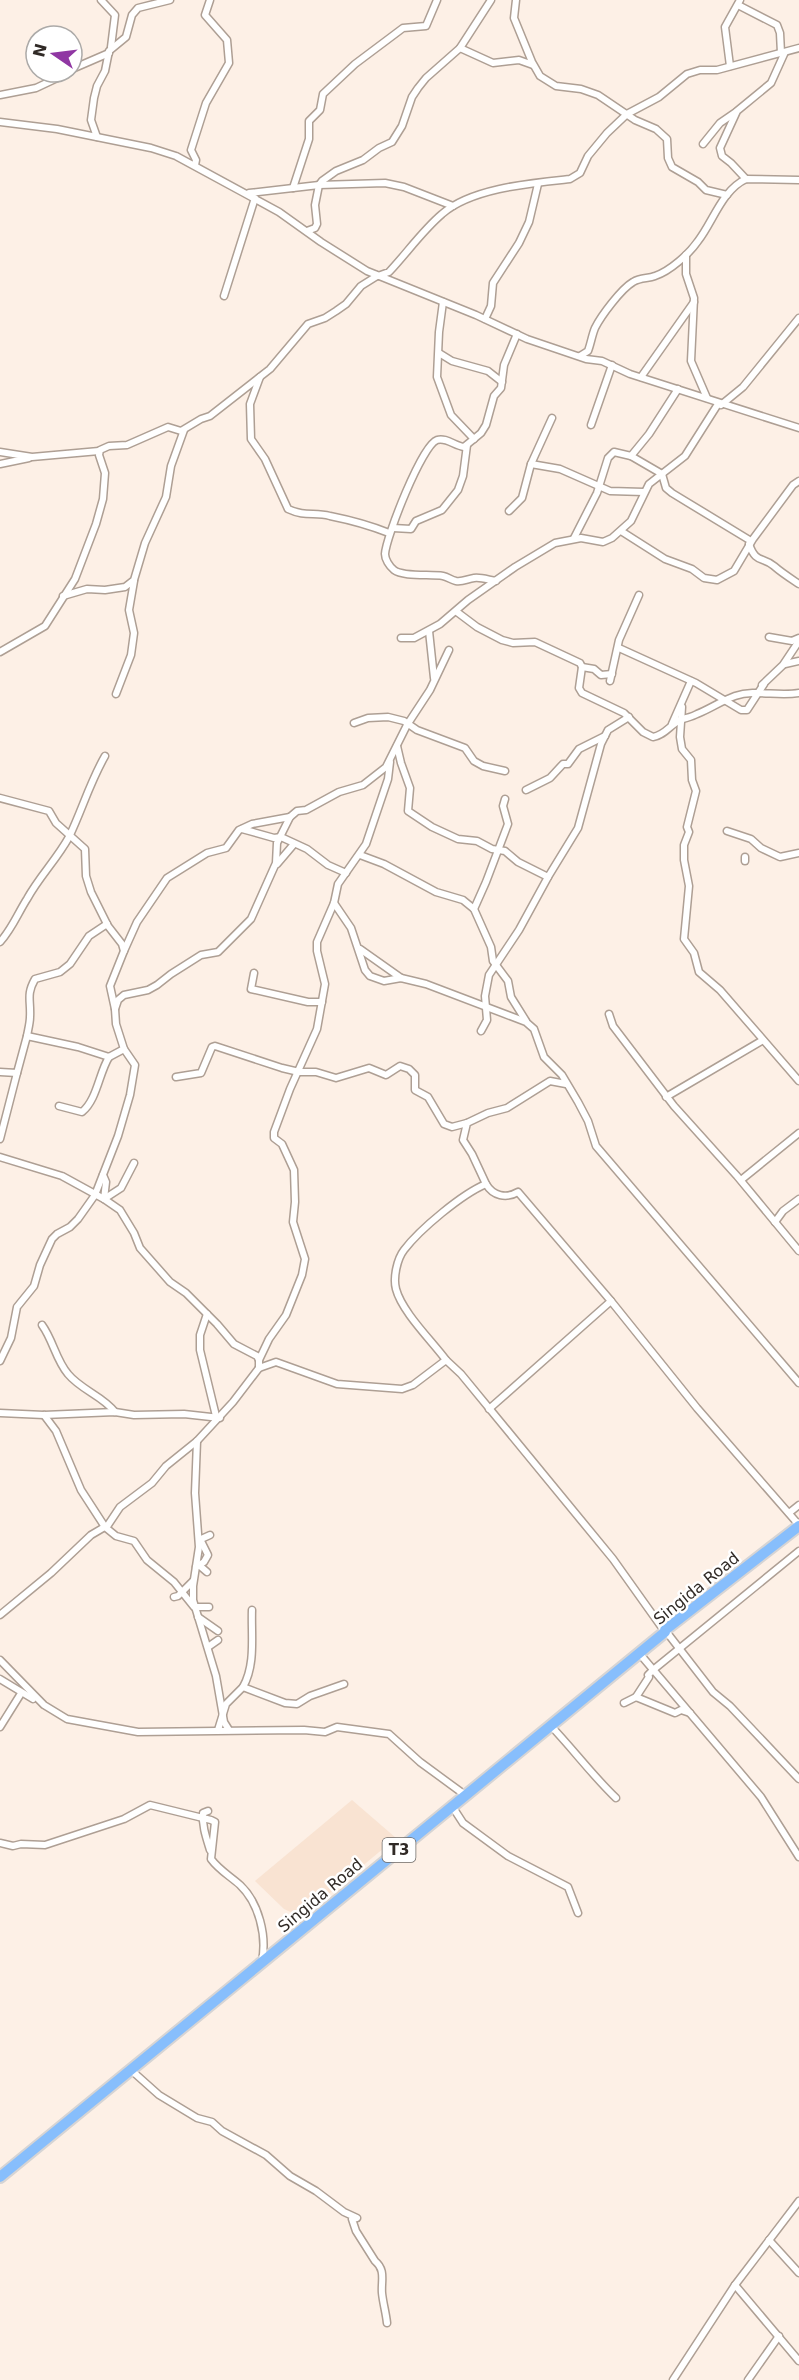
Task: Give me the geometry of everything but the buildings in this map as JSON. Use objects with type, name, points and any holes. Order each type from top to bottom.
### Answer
[{"type":"highway","name":"Singida Road","points":[[0,2177],[665,1631],[799,1525]]},
{"type":"street","points":[[97,137],[91,120],[94,98],[105,70],[115,15],[101,0]]},
{"type":"street","points":[[84,64],[110,50],[126,37],[132,15],[138,8],[170,0]]},
{"type":"street","points":[[195,165],[196,160],[191,150],[206,103],[229,63],[227,40],[205,15],[210,0]]},
{"type":"street","points":[[293,188],[309,139],[309,121],[320,110],[323,94],[355,64],[403,28],[426,26],[437,0]]},
{"type":"street","points":[[307,231],[315,228],[317,224],[315,205],[319,185],[331,174],[363,160],[392,142],[402,126],[417,88],[460,48],[491,0]]},
{"type":"street","points":[[516,0],[514,18],[533,65],[540,76],[562,87],[581,89],[598,95],[635,120],[661,132],[668,143],[667,152],[672,167],[698,182],[705,190],[728,195]]},
{"type":"street","points":[[703,144],[720,123],[771,83],[783,53],[777,25],[739,3],[725,27],[730,66]]},
{"type":"street","points":[[460,48],[493,63],[519,60],[533,65]]},
{"type":"street","points":[[0,464],[32,457],[99,451],[109,446],[127,445],[168,427],[184,430],[201,419],[210,417],[234,399],[246,385],[261,377],[308,324],[336,311],[361,286],[388,272],[443,213],[476,194],[570,179],[580,172],[588,156],[627,114],[659,97],[687,74],[730,66],[799,48]]},
{"type":"street","points":[[0,95],[36,88],[44,84]]},
{"type":"street","points":[[737,111],[720,148],[720,154],[746,179]]},
{"type":"street","points":[[0,122],[46,127],[151,148],[195,165],[255,198],[335,252],[377,276],[517,334],[799,429]]},
{"type":"street","points":[[580,356],[588,351],[599,322],[630,284],[639,278],[656,276],[674,266],[698,242],[728,195],[746,179],[799,180]]},
{"type":"street","points":[[247,194],[319,185],[392,184],[454,207]]},
{"type":"street","points":[[485,319],[491,306],[493,283],[519,243],[529,222],[538,184]]},
{"type":"street","points":[[224,296],[255,198]]},
{"type":"street","points":[[686,255],[686,274],[694,301],[691,361],[708,398]]},
{"type":"street","points":[[641,377],[694,301]]},
{"type":"street","points":[[443,302],[437,377],[449,410],[474,439]]},
{"type":"street","points":[[401,638],[414,639],[429,631],[457,612],[468,600],[549,546],[574,538],[603,542],[621,531],[631,521],[649,484],[685,456],[720,404],[743,387],[799,318]]},
{"type":"street","points":[[261,377],[250,404],[251,439],[265,459],[288,508],[304,515],[328,515],[349,522],[391,530],[411,529],[420,519],[442,510],[461,484],[468,445],[486,425],[494,396],[501,388],[504,364],[517,334]]},
{"type":"street","points":[[439,353],[452,361],[488,371],[502,382]]},
{"type":"street","points":[[591,425],[612,365]]},
{"type":"street","points":[[631,456],[650,434],[678,389]]},
{"type":"street","points":[[509,511],[522,498],[531,464],[552,418]]},
{"type":"street","points":[[117,694],[131,655],[134,633],[129,610],[134,580],[145,543],[166,497],[171,466],[184,430]]},
{"type":"street","points":[[468,445],[458,446],[443,439],[431,444],[420,460],[391,530],[386,559],[394,570],[444,576],[457,581],[476,578],[496,581]]},
{"type":"street","points":[[0,652],[45,626],[62,596],[75,579],[99,516],[105,479],[99,451]]},
{"type":"street","points":[[0,452],[32,457]]},
{"type":"street","points":[[574,538],[599,486],[608,458],[614,452],[631,456],[662,474],[666,488],[672,493],[750,543],[753,555],[774,566],[779,572],[799,584]]},
{"type":"street","points":[[531,464],[560,470],[610,491],[644,492]]},
{"type":"street","points":[[621,531],[665,559],[692,570],[704,578],[717,580],[734,571],[750,543],[793,485],[799,481]]},
{"type":"street","points":[[62,596],[87,589],[105,590],[125,587],[134,580]]},
{"type":"street","points":[[582,667],[594,669],[601,675],[611,677],[619,648],[618,640],[639,595]]},
{"type":"street","points":[[457,612],[477,627],[502,640],[513,643],[535,642],[580,663],[582,667],[579,688],[582,693],[624,713],[643,732],[653,737],[659,736],[681,719],[700,713],[724,700],[755,693],[778,696],[799,693]]},
{"type":"street","points":[[429,631],[434,681]]},
{"type":"street","points":[[769,637],[799,640]]},
{"type":"street","points":[[619,648],[692,681],[741,711],[747,710],[755,693],[783,665],[799,640]]},
{"type":"street","points":[[259,1368],[259,1360],[269,1339],[282,1322],[305,1264],[303,1250],[293,1222],[294,1170],[282,1144],[274,1137],[290,1089],[317,1029],[325,984],[317,942],[334,903],[338,884],[366,844],[388,781],[390,762],[397,745],[449,650]]},
{"type":"street","points":[[783,665],[799,661]]},
{"type":"street","points":[[670,727],[682,707],[692,681]]},
{"type":"street","points":[[682,707],[680,737],[682,749],[691,760],[692,780],[696,791],[687,827],[689,832],[684,845],[684,860],[689,886],[684,939],[694,953],[699,972],[720,990],[799,1081]]},
{"type":"street","points":[[354,723],[368,718],[388,717],[408,723],[417,730],[465,748],[474,761],[483,766],[505,771]]},
{"type":"street","points":[[481,1031],[486,1022],[485,996],[489,975],[519,930],[578,828],[608,730],[628,717]]},
{"type":"street","points":[[526,790],[550,778],[563,764],[568,764],[579,749],[605,736]]},
{"type":"street","points":[[397,745],[410,788],[408,811],[438,831],[462,840],[477,841],[506,851],[518,862],[548,877]]},
{"type":"street","points":[[0,942],[69,836],[90,783],[105,756]]},
{"type":"street","points":[[275,867],[277,843],[290,817],[297,811],[306,810],[339,792],[363,785],[390,762]]},
{"type":"street","points":[[0,798],[49,811],[56,823],[85,849],[86,876],[107,924],[118,937],[124,951]]},
{"type":"street","points":[[474,909],[508,824],[503,806],[505,799]]},
{"type":"street","points":[[0,1361],[11,1338],[17,1307],[34,1286],[40,1265],[52,1239],[78,1219],[95,1195],[118,1136],[132,1087],[135,1065],[124,1049],[116,1024],[110,986],[137,922],[164,881],[182,867],[207,853],[226,848],[232,837],[252,824],[290,817]]},
{"type":"street","points":[[242,829],[274,838],[281,837],[307,849],[328,865],[346,873]]},
{"type":"street","points":[[727,831],[751,839],[761,848],[780,857],[795,852],[799,853]]},
{"type":"street","points":[[115,1009],[118,1000],[123,996],[148,990],[201,955],[218,952],[251,920],[275,867],[294,844]]},
{"type":"street","points":[[360,855],[384,864],[436,891],[464,900],[474,909],[491,946],[493,961],[508,981],[511,998],[526,1022],[534,1029],[544,1057],[567,1084],[588,1121],[596,1146],[799,1383]]},
{"type":"street","points":[[334,903],[351,928],[365,970],[370,976],[384,981],[401,978]]},
{"type":"street","points":[[0,1139],[27,1036],[30,1017],[28,1000],[30,987],[35,979],[60,972],[70,964],[89,936],[107,924]]},
{"type":"street","points":[[359,949],[401,978],[426,984],[486,1009],[526,1022]]},
{"type":"street","points":[[254,973],[251,989],[308,1002],[322,1002]]},
{"type":"street","points":[[609,1014],[613,1026],[666,1097],[741,1180],[799,1251]]},
{"type":"street","points":[[27,1036],[78,1047],[109,1057]]},
{"type":"street","points":[[666,1097],[763,1040]]},
{"type":"street","points":[[176,1077],[201,1073],[212,1047],[215,1046],[299,1072],[316,1072],[336,1078],[369,1068],[386,1075],[400,1066],[409,1069],[415,1075],[415,1090],[428,1097],[444,1124],[452,1127],[507,1108],[550,1081],[567,1084]]},
{"type":"street","points":[[59,1106],[82,1112],[87,1107],[109,1057],[124,1049]]},
{"type":"street","points":[[550,1081],[553,1066]]},
{"type":"street","points":[[0,1072],[17,1073]]},
{"type":"street","points":[[467,1123],[463,1140],[489,1189],[502,1196],[511,1196],[518,1192],[611,1301],[675,1382],[799,1525]]},
{"type":"street","points":[[741,1180],[799,1133]]},
{"type":"street","points":[[0,1157],[62,1176],[104,1199],[122,1212],[140,1248],[150,1262],[170,1282],[186,1293],[234,1344],[257,1356],[259,1360]]},
{"type":"street","points":[[104,1199],[121,1188],[134,1163]]},
{"type":"street","points":[[103,1174],[106,1182],[104,1199]]},
{"type":"street","points":[[486,1184],[472,1190],[421,1233],[404,1251],[398,1262],[395,1287],[397,1294],[411,1316],[446,1360],[461,1374],[614,1559],[665,1631],[680,1647],[713,1692],[730,1706],[799,1779]]},
{"type":"street","points":[[775,1222],[783,1211],[799,1199]]},
{"type":"street","points":[[489,1408],[611,1301]]},
{"type":"street","points":[[207,1314],[200,1335],[200,1350],[218,1417]]},
{"type":"street","points":[[42,1325],[49,1334],[63,1368],[69,1376],[109,1405],[115,1412]]},
{"type":"street","points":[[0,1615],[45,1578],[91,1535],[105,1527],[120,1507],[152,1483],[166,1466],[197,1441],[259,1368],[276,1362],[337,1384],[402,1389],[413,1385],[446,1360]]},
{"type":"street","points":[[0,1413],[44,1415],[115,1412],[134,1415],[184,1414],[218,1417]]},
{"type":"street","points":[[44,1415],[56,1431],[81,1490],[105,1527],[116,1536],[134,1541],[147,1560],[181,1591],[194,1607],[208,1647],[229,1730]]},
{"type":"street","points":[[194,1607],[193,1581],[198,1567],[201,1539],[195,1481],[197,1441]]},
{"type":"street","points":[[789,1513],[799,1505]]},
{"type":"street","points":[[201,1539],[210,1535]]},
{"type":"street","points":[[624,1704],[636,1697],[653,1670],[799,1551]]},
{"type":"street","points":[[198,1567],[207,1572]]},
{"type":"street","points":[[174,1597],[178,1596],[193,1581]]},
{"type":"street","points":[[194,1607],[209,1607]]},
{"type":"street","points":[[218,1730],[229,1699],[243,1687],[248,1678],[252,1649],[252,1610]]},
{"type":"street","points":[[198,1617],[218,1631]]},
{"type":"street","points":[[208,1647],[218,1640]]},
{"type":"street","points":[[639,1653],[761,1797],[799,1857]]},
{"type":"street","points":[[0,1660],[44,1705]]},
{"type":"street","points":[[0,1679],[67,1719],[131,1731],[304,1730],[325,1732],[337,1727],[372,1733],[381,1732],[400,1742],[420,1762],[465,1795]]},
{"type":"street","points":[[243,1687],[285,1703],[297,1704],[310,1696],[344,1684]]},
{"type":"street","points":[[0,1727],[20,1695]]},
{"type":"street","points":[[636,1697],[675,1713],[681,1710],[690,1714]]},
{"type":"street","points":[[550,1725],[571,1746],[592,1776],[616,1798]]},
{"type":"street","points":[[0,1843],[13,1846],[45,1845],[124,1819],[150,1805],[215,1822],[211,1853]]},
{"type":"street","points":[[452,1806],[463,1823],[508,1856],[568,1887],[578,1913]]},
{"type":"street","points":[[208,1811],[203,1813],[202,1817],[212,1859],[215,1865],[249,1896],[258,1915],[263,1947],[261,1964]]},
{"type":"street","points":[[131,2070],[159,2095],[197,2118],[212,2122],[222,2132],[266,2155],[290,2176],[316,2191],[344,2212],[357,2218],[352,2219],[356,2231],[380,2265],[383,2274],[382,2292],[387,2323]]},
{"type":"street","points":[[673,2380],[735,2285],[799,2200]]},
{"type":"street","points":[[769,2240],[799,2273]]},
{"type":"street","points":[[735,2285],[799,2361]]},
{"type":"street","points":[[748,2380],[779,2336]]},
{"type":"shaded area","points":[[352,1800],[396,1838],[301,1917],[284,1909],[255,1881]]}]
